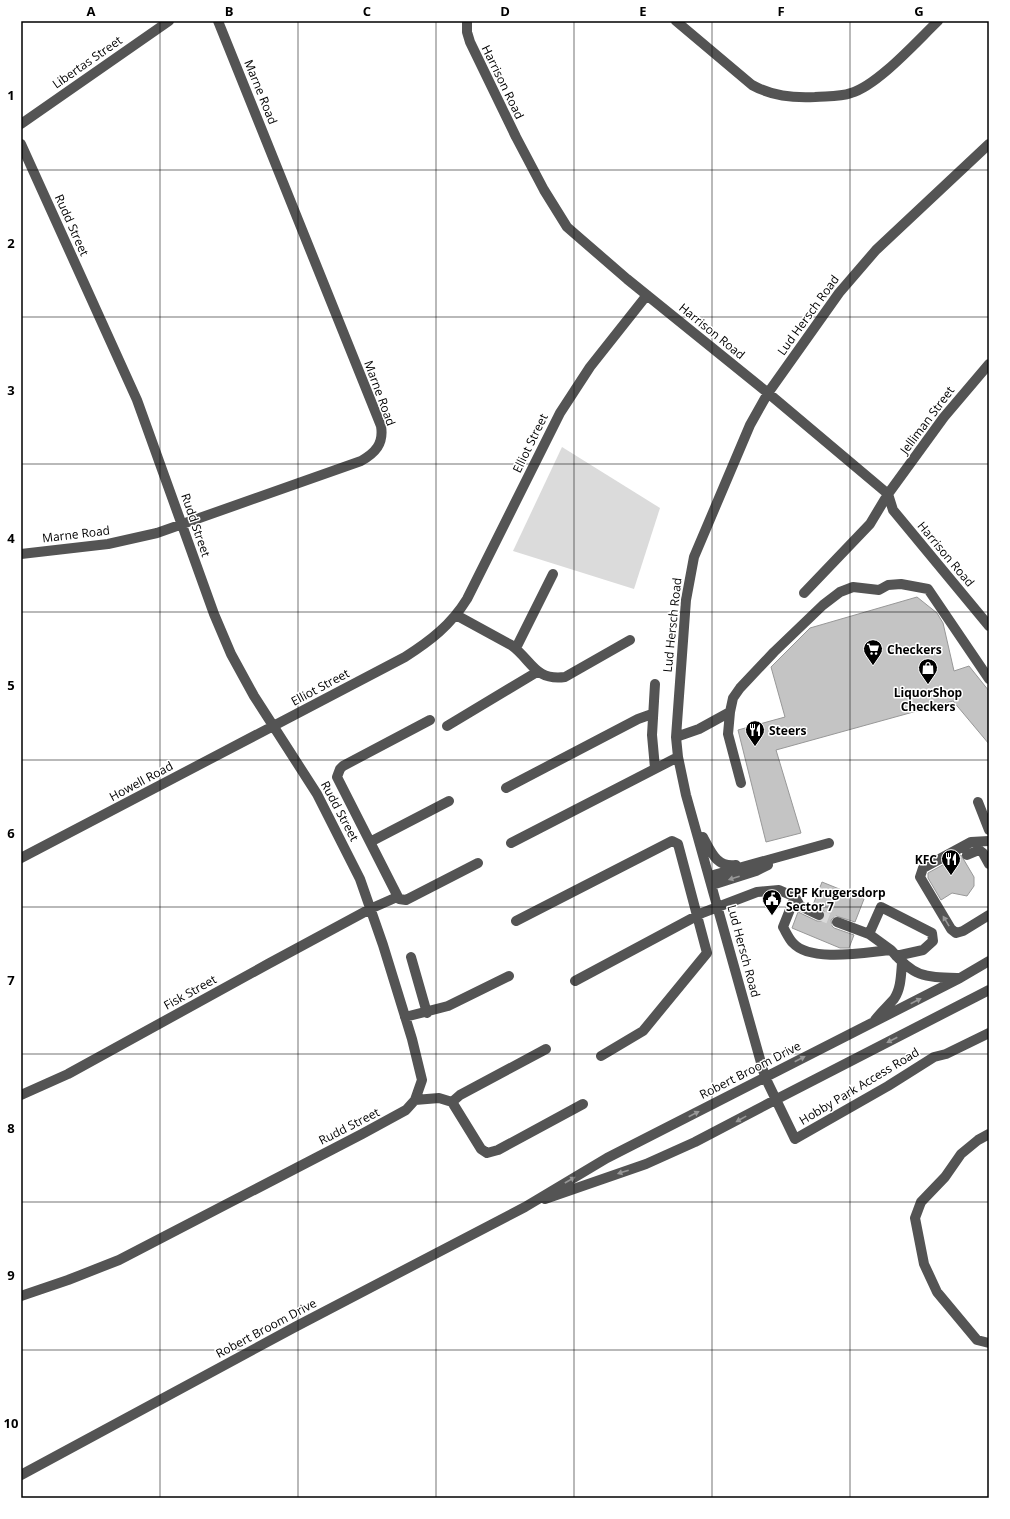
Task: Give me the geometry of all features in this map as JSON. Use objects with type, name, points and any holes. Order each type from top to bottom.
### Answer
[{"type":"street","name":"Libertas Street","points":[[21,124],[169,21]]},
{"type":"street","name":"Marne Road","points":[[21,554],[124,542],[182,524],[361,461],[376,451],[382,432],[218,21]]},
{"type":"street","points":[[676,21],[752,85],[764,91],[791,97],[842,95],[864,87],[877,78],[938,21]]},
{"type":"street","name":"Harrison Road","points":[[466,22],[466,32],[470,42],[502,108],[544,190],[567,227],[579,239],[768,393],[888,494],[893,510],[989,626]]},
{"type":"street","name":"Rudd Street","points":[[21,144],[137,400],[220,630],[239,668],[273,726],[317,794],[351,860],[384,945],[421,1072],[420,1089],[406,1110],[376,1127],[119,1260],[21,1296]]},
{"type":"street","name":"Lud Hersch Road","points":[[775,1100],[766,1077],[694,824],[678,757],[676,737],[686,600],[694,557],[750,425],[768,393],[839,293],[876,250],[989,144]]},
{"type":"street","name":"Elliot Street","points":[[273,726],[405,657],[431,640],[456,615],[467,599],[560,413],[590,368],[647,295]]},
{"type":"street","name":"Jelliman Street","points":[[804,593],[870,524],[888,494],[944,417],[989,364]]},
{"type":"street","points":[[516,648],[552,574]]},
{"type":"street","points":[[741,783],[728,734],[730,712],[735,695],[774,652],[823,605],[840,592],[854,587],[879,590],[888,585],[901,584],[928,589],[989,679]]},
{"type":"street","points":[[456,615],[516,648],[538,672],[545,676],[558,678],[565,677],[630,640]]},
{"type":"street","points":[[447,726],[538,672]]},
{"type":"street","points":[[655,684],[652,714],[652,749],[655,768]]},
{"type":"street","points":[[676,737],[699,729],[730,712]]},
{"type":"street","points":[[506,788],[638,719],[652,714]]},
{"type":"street","points":[[397,897],[337,777],[340,768],[430,720]]},
{"type":"street","name":"Howell Road","points":[[21,858],[273,726]]},
{"type":"street","points":[[512,843],[678,757]]},
{"type":"street","points":[[370,842],[449,801]]},
{"type":"street","points":[[978,802],[989,830]]},
{"type":"street","points":[[694,824],[718,862],[726,865],[780,858]]},
{"type":"street","points":[[516,921],[672,841],[678,844],[707,949],[703,960],[643,1032],[602,1056]]},
{"type":"street","points":[[989,841],[971,842],[923,868],[920,877],[951,929],[956,933],[963,931],[989,915]]},
{"type":"street","points":[[711,880],[829,843]]},
{"type":"street","points":[[968,856],[979,850],[983,853],[989,864]]},
{"type":"street","name":"Fisk Street","points":[[21,1095],[68,1074],[370,909],[397,897],[402,900],[406,900],[478,863]]},
{"type":"street","points":[[575,981],[698,915],[718,906],[758,892],[779,890],[795,897],[800,906],[819,915]]},
{"type":"street","points":[[795,897],[783,927],[793,944],[808,952],[896,956],[923,950],[933,941],[932,933],[881,907],[869,934]]},
{"type":"street","points":[[837,922],[869,934],[917,974],[960,978]]},
{"type":"street","points":[[874,1022],[884,1008],[894,999],[900,984],[896,956]]},
{"type":"street","points":[[411,957],[427,1013]]},
{"type":"street","name":"Robert Broom Drive","points":[[21,1475],[289,1331],[525,1207],[607,1158],[960,978],[989,961]]},
{"type":"street","points":[[405,1017],[427,1013],[448,1006],[509,976]]},
{"type":"street","name":"Robert Broom Drive","points":[[525,1207],[646,1164],[695,1142],[989,990]]},
{"type":"street","name":"Hobby Park Access Road","points":[[775,1100],[795,1139],[888,1086],[934,1057],[946,1054],[989,1033]]},
{"type":"street","points":[[452,1102],[460,1095],[546,1049]]},
{"type":"street","points":[[414,1100],[439,1098],[452,1102],[481,1149],[487,1153],[498,1150],[583,1104]]},
{"type":"street","points":[[989,1134],[978,1140],[961,1154],[945,1177],[921,1202],[915,1218],[924,1264],[937,1292],[977,1340],[989,1343]]},
{"type":"shaded area","points":[[562,447],[660,508],[634,589],[513,551]]},
{"type":"building","points":[[917,597],[937,613],[943,623],[954,671],[969,666],[989,691],[989,744],[953,701],[776,750],[801,833],[766,842],[738,730],[785,717],[771,667],[810,628]]},
{"type":"building","name":"KFC","points":[[961,855],[974,877],[974,886],[967,896],[952,893],[941,900],[928,878],[928,873]]},
{"type":"building","points":[[822,882],[864,899],[855,922],[836,916],[831,920],[834,928],[854,935],[849,948],[840,948],[792,928],[798,912],[817,921],[822,921],[825,918],[824,911],[813,905]]},
{"type":"tunnel","points":[[819,915],[837,922]]},
{"type":"place","name":"Checkers","points":[[873,666]]},
{"type":"place","name":"LiquorShop Checkers","points":[[928,685]]},
{"type":"place","name":"Steers","points":[[755,747]]},
{"type":"place","name":"KFC","points":[[951,876]]},
{"type":"place","name":"CPF Krugersdorp Sector 7","points":[[772,916]]}]
